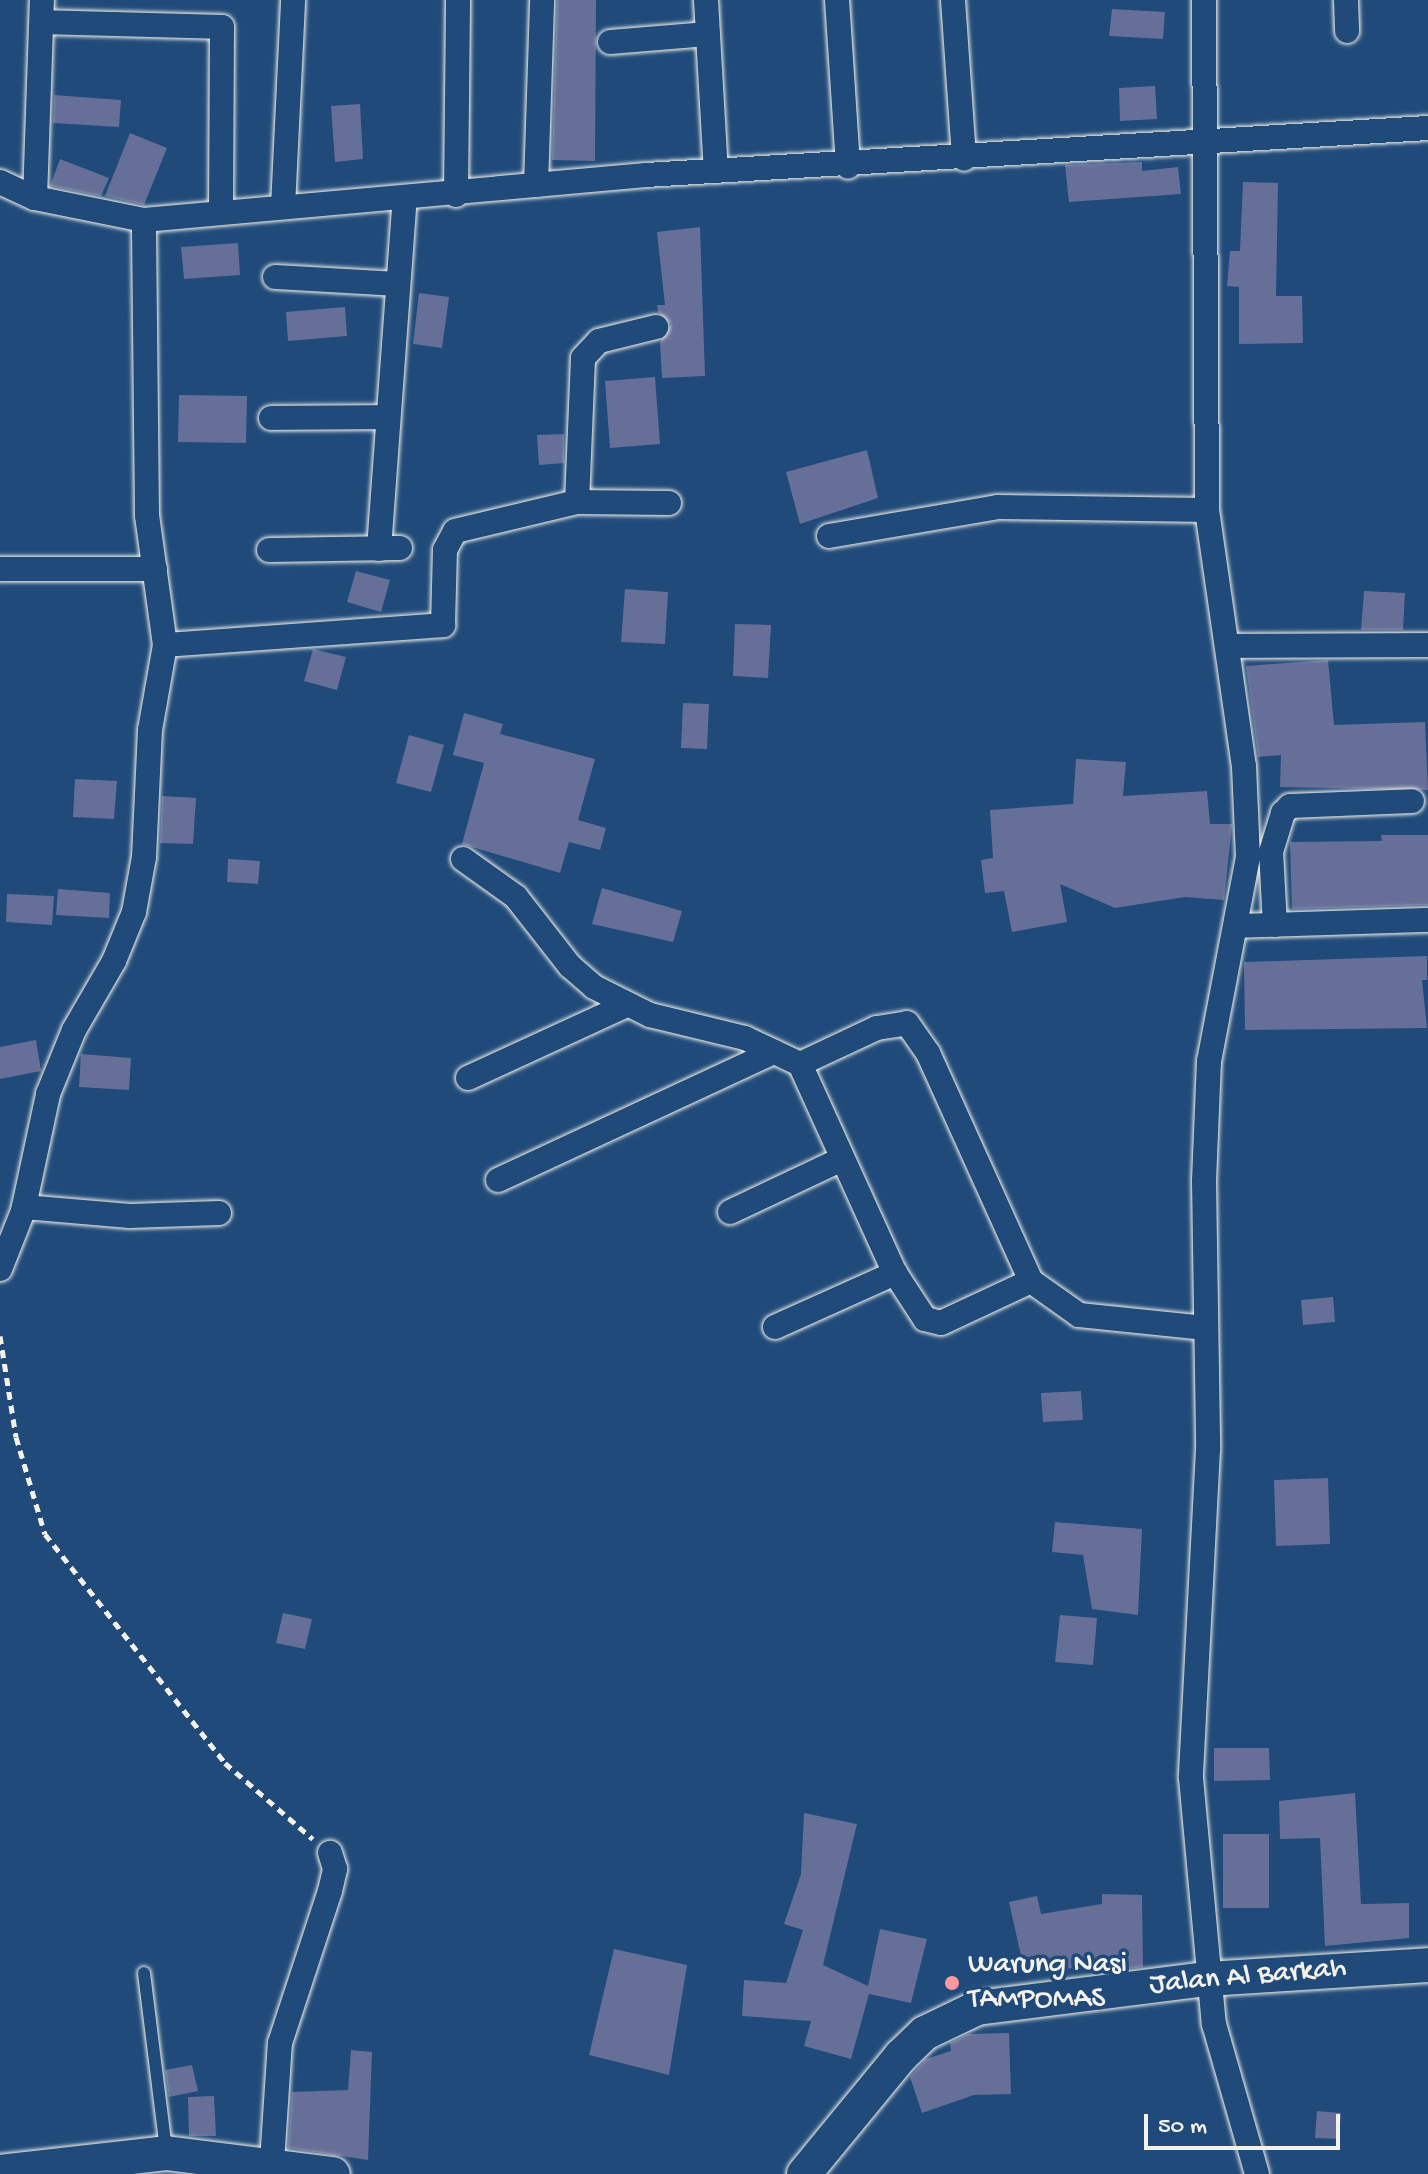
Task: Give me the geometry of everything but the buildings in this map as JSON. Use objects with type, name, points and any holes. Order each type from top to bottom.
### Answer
[{"type":"street","points":[[283,207],[293,0]]},
{"type":"street","points":[[456,195],[458,0]]},
{"type":"street","points":[[536,185],[542,0]]},
{"type":"street","points":[[706,0],[716,171]]},
{"type":"street","points":[[837,0],[848,167]]},
{"type":"street","points":[[953,0],[964,159]]},
{"type":"street","points":[[1204,0],[1207,510],[1248,812],[1236,926],[1209,1061],[1205,1328],[1208,1449],[1191,1778],[1207,1979],[1221,2063],[1257,2174]]},
{"type":"street","points":[[1346,0],[1347,31]]},
{"type":"street","points":[[35,198],[42,11],[222,27],[221,212]]},
{"type":"street","points":[[610,42],[708,34]]},
{"type":"street","points":[[0,182],[35,198],[144,220],[716,171],[848,167],[1204,140],[1428,128]]},
{"type":"street","points":[[269,550],[389,549],[386,417],[395,284],[405,199]]},
{"type":"street","points":[[0,1269],[24,1207],[48,1094],[134,912],[165,645],[147,515],[144,220]]},
{"type":"street","points":[[275,277],[395,284]]},
{"type":"street","points":[[577,502],[583,358],[599,341],[656,327]]},
{"type":"street","points":[[271,418],[386,417]]},
{"type":"street","points":[[165,645],[443,625],[445,550],[455,531],[577,502],[669,503]]},
{"type":"street","points":[[829,536],[998,507],[1207,510]]},
{"type":"street","points":[[0,569],[155,569]]},
{"type":"street","points":[[1227,646],[1428,645]]},
{"type":"street","points":[[1275,925],[1271,852],[1283,813],[1290,806],[1412,801]]},
{"type":"street","points":[[463,859],[534,916],[570,966],[627,1005],[745,1038],[800,1064],[913,1307],[941,1323],[1031,1281]]},
{"type":"street","points":[[1236,926],[1428,920]]},
{"type":"street","points":[[468,1078],[627,1005]]},
{"type":"street","points":[[800,1064],[877,1028],[907,1023],[928,1053],[1031,1281],[1079,1315],[1205,1328]]},
{"type":"street","points":[[498,1180],[774,1052]]},
{"type":"street","points":[[730,1212],[842,1159]]},
{"type":"street","points":[[24,1207],[130,1216],[219,1213]]},
{"type":"street","points":[[775,1327],[895,1273]]},
{"type":"street","points":[[272,2162],[280,2043],[330,1891],[335,1869],[330,1853]]},
{"type":"street","name":"Jalan Al Barkah","points":[[804,2174],[901,2056],[948,2020],[991,2006],[1207,1979],[1428,1965]]},
{"type":"street","points":[[0,2172],[115,2166],[166,2153],[272,2162],[333,2174]]},
{"type":"lane","points":[[144,1973],[166,2153]]},
{"type":"path","points":[[0,1336],[16,1437],[45,1534],[225,1763],[330,1853]]},
{"type":"place","name":"Warung Nasi TAMPOMAS","points":[[952,1983]]}]
